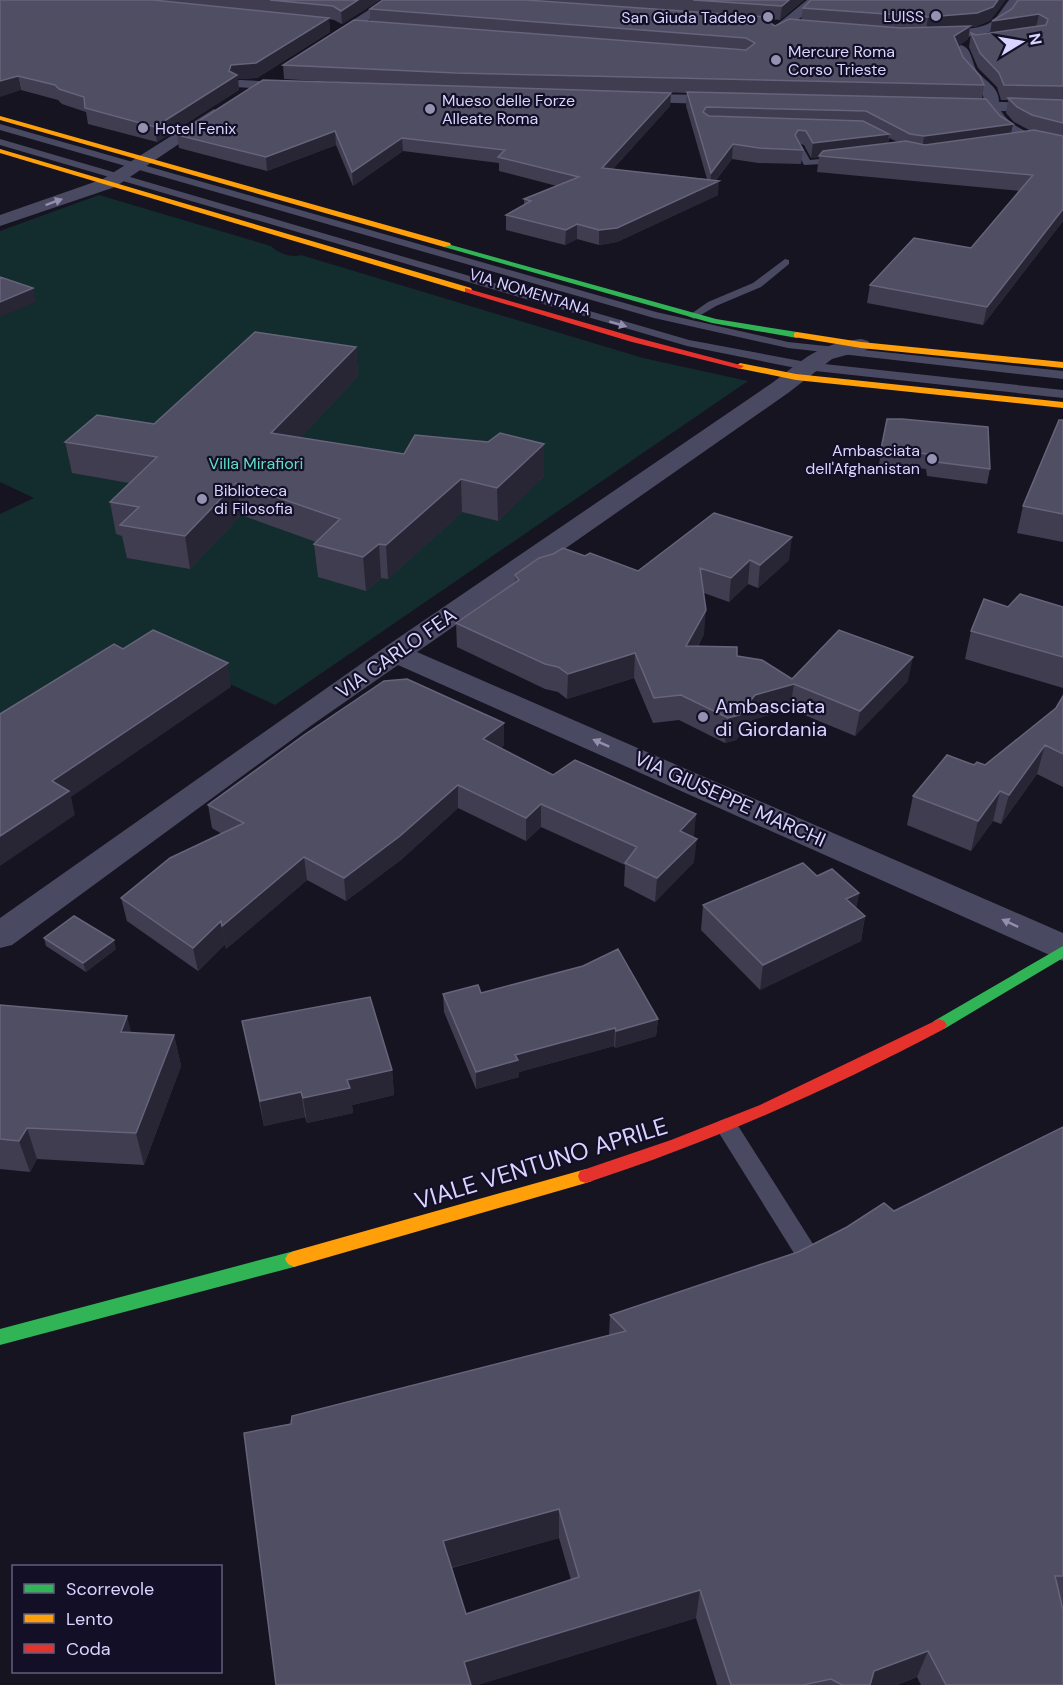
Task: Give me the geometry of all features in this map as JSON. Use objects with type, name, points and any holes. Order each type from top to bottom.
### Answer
[{"type":"street","points":[[377,0],[330,26],[309,47],[350,27],[393,0]]},
{"type":"street","points":[[745,58],[815,0]]},
{"type":"street","points":[[997,32],[1016,0]]},
{"type":"street","points":[[760,25],[807,28]]},
{"type":"street","points":[[350,27],[373,29]]},
{"type":"street","points":[[961,49],[997,32],[1011,29]]},
{"type":"street","points":[[907,36],[927,37],[997,32]]},
{"type":"street","points":[[927,37],[961,49],[970,72],[990,91],[994,116],[1003,126],[1035,140],[1063,146]]},
{"type":"street","points":[[238,90],[261,78],[280,72]]},
{"type":"street","points":[[261,78],[316,87]]},
{"type":"street","points":[[694,99],[709,87]]},
{"type":"street","points":[[610,97],[752,101]]},
{"type":"street","points":[[0,221],[126,163],[218,104],[126,163]]},
{"type":"street","points":[[937,105],[1063,108]]},
{"type":"street","name":"VIA NOMENTANA","points":[[0,117],[635,340],[708,359],[811,363],[1063,384]]},
{"type":"street","name":"VIA NOMENTANA","points":[[0,134],[126,163],[694,316],[739,326],[861,345],[1063,365]]},
{"type":"street","name":"VIA NOMENTANA","points":[[0,151],[126,163],[671,329],[811,363],[1063,405]]},
{"type":"street","points":[[811,363],[861,345]]},
{"type":"street","name":"VIA CARLO FEA","points":[[0,936],[395,653],[811,363]]},
{"type":"street","name":"VIA GIUSEPPE MARCHI","points":[[395,653],[986,912],[1063,949]]},
{"type":"street","name":"VIALE VENTUNO APRILE","points":[[0,1337],[422,1224],[626,1164],[727,1126],[847,1072],[949,1020],[1063,949]]},
{"type":"lane","name":"VIA NOMENTANA","points":[[0,127],[126,163]]},
{"type":"lane","points":[[1016,144],[1035,140]]},
{"type":"lane","name":"VIA NOMENTANA","points":[[0,142],[126,163]]},
{"type":"lane","points":[[799,148],[807,163],[850,158]]},
{"type":"lane","points":[[694,316],[712,304],[757,285],[784,262]]},
{"type":"lane","name":"VIA NOMENTANA","points":[[811,363],[1063,375]]},
{"type":"lane","name":"VIA NOMENTANA","points":[[811,363],[1063,394]]},
{"type":"lane","points":[[727,1126],[805,1251]]},
{"type":"green space","name":"Villa Mirafiori","points":[[99,195],[271,246],[285,254],[301,255],[643,358],[748,381],[275,705],[140,642],[0,723],[0,514],[34,498],[0,482],[0,231]]},
{"type":"building","points":[[0,0],[153,0],[329,18],[256,63],[231,65],[229,71],[237,75],[155,127],[85,108],[84,97],[59,89],[55,85],[18,76],[0,81]]},
{"type":"building","points":[[270,0],[358,0],[341,11],[333,6]]},
{"type":"building","points":[[383,0],[526,0],[769,17],[767,21],[775,26],[789,19],[901,28],[970,26],[954,36],[963,57],[980,76],[984,85],[456,73],[283,65],[354,20],[746,50],[755,43],[746,38],[370,9]]},
{"type":"building","points":[[693,0],[789,0],[782,6]]},
{"type":"building","points":[[811,0],[998,0],[993,7],[977,13],[928,17],[803,8]]},
{"type":"building","points":[[1018,0],[1063,0],[1063,86],[1004,85],[999,73],[980,53],[971,33],[976,35],[1046,25],[1048,19],[1039,14],[992,21],[1012,9]]},
{"type":"building","points":[[263,80],[671,93],[602,168],[719,181],[617,228],[599,230],[577,224],[566,230],[506,215],[531,201],[524,199],[579,177],[498,157],[505,150],[402,138],[352,172],[335,131],[266,157],[177,135]]},
{"type":"building","points":[[687,92],[986,99],[1000,116],[1013,124],[924,136],[910,134],[866,111],[706,107],[703,112],[709,116],[863,121],[889,134],[813,143],[806,131],[798,130],[795,135],[803,150],[733,144],[711,173]]},
{"type":"building","points":[[1008,98],[1063,100],[1063,123],[1032,115],[1017,107]]},
{"type":"building","points":[[1034,130],[1063,136],[1063,209],[987,307],[870,285],[914,238],[971,248],[1033,175],[819,156],[823,151],[906,141],[925,145]]},
{"type":"building","points":[[0,277],[33,288],[0,302]]},
{"type":"building","points":[[255,332],[356,347],[271,433],[404,454],[415,435],[488,442],[500,433],[544,444],[497,488],[461,479],[386,545],[379,544],[363,557],[314,544],[340,519],[236,483],[185,536],[120,525],[139,507],[110,502],[157,457],[65,442],[97,415],[154,424]]},
{"type":"building","points":[[887,419],[988,427],[990,469],[929,461],[928,454],[881,449]]},
{"type":"building","points":[[1059,420],[1063,420],[1063,514],[1023,506]]},
{"type":"building","points":[[714,513],[792,537],[760,565],[750,560],[731,578],[700,568],[706,610],[686,646],[737,647],[737,656],[762,660],[792,679],[839,630],[913,657],[860,711],[794,684],[755,695],[739,715],[728,718],[681,695],[654,698],[635,653],[568,674],[558,667],[545,664],[456,623],[519,580],[515,575],[539,558],[563,548],[585,556],[590,553],[638,571]]},
{"type":"building","points":[[1020,594],[1063,607],[1063,657],[971,631],[984,599],[1008,607]]},
{"type":"building","points":[[153,630],[228,663],[52,781],[69,791],[0,836],[0,714],[114,644],[123,649]]},
{"type":"building","points":[[407,679],[504,723],[483,739],[553,775],[575,760],[696,814],[680,831],[697,839],[657,878],[625,863],[637,847],[541,804],[526,818],[458,785],[400,836],[344,878],[304,857],[222,926],[221,921],[193,948],[121,898],[170,858],[244,823],[208,805],[304,735],[384,681]]},
{"type":"building","points":[[1063,696],[1063,754],[1045,745],[1009,795],[1000,791],[978,821],[913,796],[947,755],[974,765],[977,762],[985,765],[1056,708]]},
{"type":"building","points":[[803,863],[817,876],[832,869],[859,893],[846,899],[865,916],[763,965],[703,905]]},
{"type":"building","points":[[74,916],[114,940],[83,963],[44,938]]},
{"type":"building","points":[[618,949],[658,1019],[515,1055],[518,1060],[476,1072],[443,994],[478,985],[481,993],[583,966]]},
{"type":"building","points":[[370,997],[392,1070],[347,1080],[350,1088],[303,1098],[301,1092],[260,1101],[242,1021]]},
{"type":"building","points":[[0,1005],[127,1016],[121,1032],[174,1035],[136,1133],[27,1128],[19,1141],[0,1139]]},
{"type":"building","points":[[1063,1127],[1063,1576],[1055,1576],[1063,1610],[1063,1685],[946,1685],[928,1651],[874,1671],[870,1685],[842,1685],[831,1679],[803,1685],[731,1685],[700,1590],[464,1662],[471,1685],[276,1685],[244,1433],[291,1424],[292,1416],[626,1331],[610,1315],[798,1252],[847,1227],[884,1203],[894,1211]],"holes":[[[559,1509],[579,1577],[466,1614],[443,1541]]]},
{"type":"traffic: fast","points":[[447,245],[715,321],[797,335]]},
{"type":"traffic: fast","points":[[939,1025],[1063,951]]},
{"type":"traffic: fast","points":[[0,1337],[294,1259]]},
{"type":"traffic: slow","points":[[0,118],[447,245]]},
{"type":"traffic: slow","points":[[0,151],[468,290]]},
{"type":"traffic: slow","points":[[797,335],[861,345],[1063,365]]},
{"type":"traffic: slow","points":[[740,366],[796,377],[1063,405]]},
{"type":"traffic: slow","points":[[294,1259],[586,1176]]},
{"type":"traffic: jam","points":[[468,290],[635,340],[740,366]]},
{"type":"traffic: jam","points":[[586,1176],[722,1128],[810,1090],[939,1025]]},
{"type":"place","name":"LUISS","points":[[936,16]]},
{"type":"place","name":"San Giuda Taddeo","points":[[768,17]]},
{"type":"place","name":"Mercure Roma Corso Trieste","points":[[776,60]]},
{"type":"place","name":"Mueso delle Forze Alleate Roma","points":[[430,109]]},
{"type":"place","name":"Hotel Fenix","points":[[143,128]]},
{"type":"place","name":"Ambasciata dell'Afghanistan","points":[[932,459]]},
{"type":"place","name":"Biblioteca di Filosofia","points":[[202,499]]},
{"type":"place","name":"Ambasciata di Giordania","points":[[703,717]]}]
